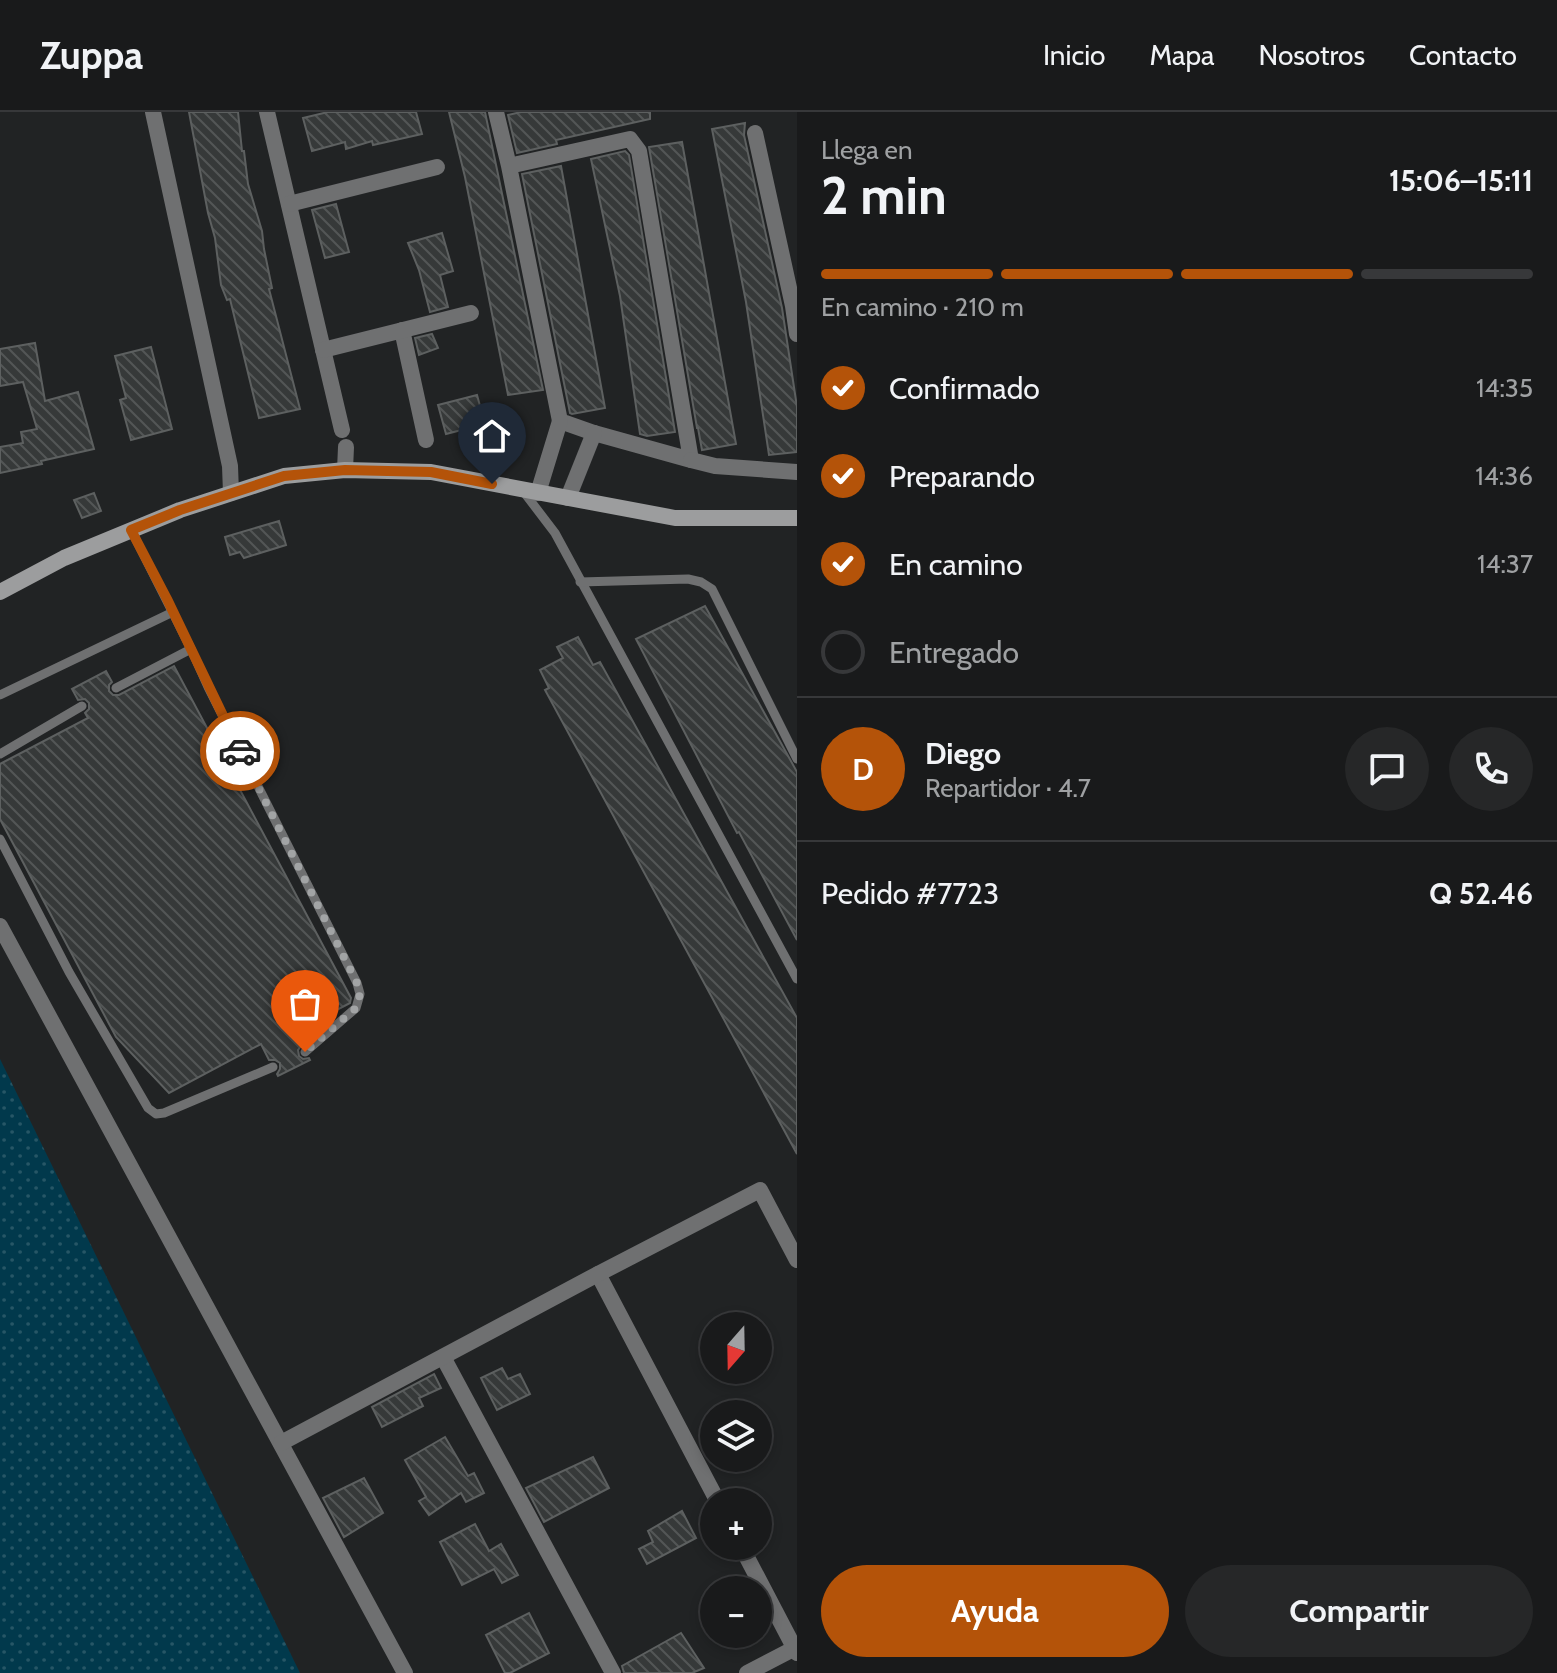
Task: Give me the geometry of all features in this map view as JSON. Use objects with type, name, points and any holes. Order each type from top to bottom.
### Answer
[{"type":"main road","points":[[0,592],[64,558],[180,510],[284,476],[345,470],[431,472],[675,518],[797,518]]},
{"type":"street","points":[[153,112],[230,466],[231,493]]},
{"type":"street","points":[[267,112],[344,438],[345,470]]},
{"type":"street","points":[[496,112],[560,421],[530,491]]},
{"type":"street","points":[[755,133],[797,334]]},
{"type":"street","points":[[509,166],[630,139],[639,151],[691,460]]},
{"type":"street","points":[[289,204],[437,167]]},
{"type":"street","points":[[323,350],[471,313]]},
{"type":"street","points":[[402,330],[426,440]]},
{"type":"street","points":[[560,421],[715,466],[797,472]]},
{"type":"street","points":[[568,498],[594,433]]},
{"type":"street","points":[[0,926],[405,1673]]},
{"type":"street","points":[[281,1443],[760,1190],[797,1260]]},
{"type":"street","points":[[598,1274],[711,1488]]},
{"type":"street","points":[[443,1357],[613,1673]]},
{"type":"street","points":[[747,1673],[796,1650],[748,1560]]},
{"type":"lane","points":[[530,491],[797,979]]},
{"type":"lane","points":[[131,530],[357,983],[360,994],[356,1008],[305,1052]]},
{"type":"lane","points":[[580,582],[688,579],[712,589],[797,759]]},
{"type":"lane","points":[[0,695],[173,612]]},
{"type":"lane","points":[[116,688],[191,649]]},
{"type":"lane","points":[[0,754],[82,706]]},
{"type":"lane","points":[[0,839],[69,972],[148,1108],[156,1114],[164,1113],[273,1067]]},
{"type":"shaded area","points":[[0,1059],[300,1673],[0,1673]]},
{"type":"building","points":[[189,112],[238,112],[248,184],[262,231],[272,288],[269,289],[300,409],[259,418],[230,299],[227,300],[221,285],[215,238]]},
{"type":"building","points":[[328,112],[416,112],[422,134],[373,145],[372,141],[346,149],[345,142],[312,151],[303,118]]},
{"type":"building","points":[[449,112],[485,112],[543,390],[508,395]]},
{"type":"building","points":[[521,112],[650,112],[650,119],[556,140],[557,144],[517,153],[508,115]]},
{"type":"building","points":[[745,123],[744,135],[782,308],[797,407],[797,452],[769,455],[746,302],[712,129]]},
{"type":"building","points":[[682,142],[736,444],[702,450],[649,147]]},
{"type":"building","points":[[625,151],[629,155],[675,432],[647,436],[640,434],[620,296],[591,159]]},
{"type":"building","points":[[561,166],[605,408],[572,414],[522,174]]},
{"type":"building","points":[[336,204],[349,252],[325,258],[312,210]]},
{"type":"building","points":[[442,233],[453,271],[440,275],[448,307],[430,312],[408,243]]},
{"type":"building","points":[[432,334],[438,348],[419,355],[415,338]]},
{"type":"building","points":[[35,343],[45,401],[78,392],[94,449],[0,473],[0,447],[23,443],[21,432],[37,429],[23,382],[0,386],[0,349]]},
{"type":"building","points":[[151,347],[172,429],[131,440],[120,400],[126,398],[115,356]]},
{"type":"building","points":[[477,395],[485,424],[446,434],[438,405]]},
{"type":"building","points":[[94,493],[101,511],[82,518],[74,500]]},
{"type":"building","points":[[279,521],[286,545],[244,558],[240,552],[230,555],[225,537]]},
{"type":"building","points":[[705,606],[797,772],[797,940],[737,833],[636,639]]},
{"type":"building","points":[[578,637],[593,665],[600,662],[797,1018],[797,1154],[545,690],[549,688],[540,670],[563,658],[557,647]]},
{"type":"building","points":[[174,666],[351,998],[350,1003],[295,1032],[302,1045],[298,1050],[299,1056],[310,1060],[278,1076],[280,1063],[269,1060],[261,1044],[169,1093],[116,1037],[0,819],[0,764],[88,718],[85,713],[89,703],[85,699],[78,700],[72,689],[106,671],[112,682],[109,691],[119,695]]},
{"type":"building","points":[[502,1368],[508,1379],[520,1374],[530,1394],[497,1410],[481,1378]]},
{"type":"building","points":[[434,1374],[441,1388],[419,1398],[423,1406],[382,1427],[372,1407]]},
{"type":"building","points":[[445,1437],[468,1476],[474,1473],[484,1493],[466,1502],[461,1493],[429,1515],[419,1501],[426,1497],[405,1460]]},
{"type":"building","points":[[593,1457],[609,1488],[544,1522],[526,1488]]},
{"type":"building","points":[[364,1478],[383,1513],[344,1537],[323,1498]]},
{"type":"building","points":[[682,1511],[696,1538],[647,1564],[639,1549],[653,1542],[648,1531]]},
{"type":"building","points":[[475,1524],[489,1551],[501,1544],[518,1575],[502,1583],[494,1569],[462,1585],[440,1542]]},
{"type":"building","points":[[529,1613],[549,1653],[505,1673],[486,1635]]},
{"type":"building","points":[[681,1633],[704,1668],[692,1673],[624,1673],[622,1666]]},
{"type":"way so far","points":[[240,751],[360,994],[356,1008],[305,1052]]},
{"type":"route","points":[[240,751],[131,530],[180,510],[284,476],[345,470],[431,472],[492,484]]}]
